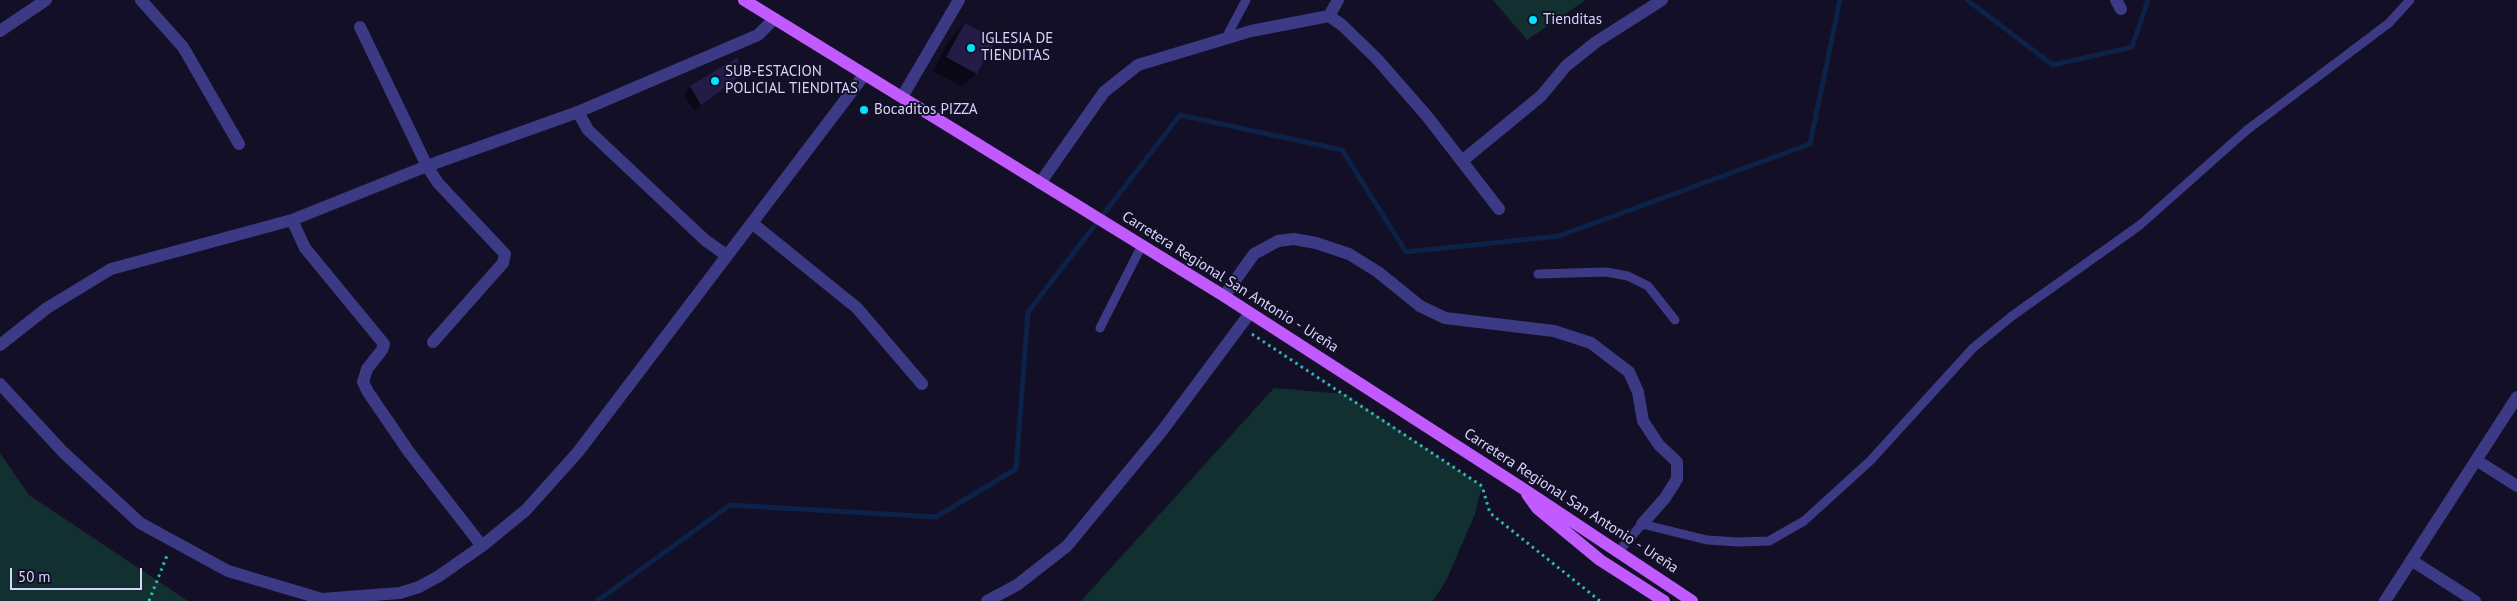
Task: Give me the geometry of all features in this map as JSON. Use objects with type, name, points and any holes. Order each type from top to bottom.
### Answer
[{"type":"main road","name":"Carretera Regional San Antonio - Ureña","points":[[744,0],[1141,247],[1224,296],[1522,488],[1692,601]]},
{"type":"main road","points":[[1522,488],[1537,508],[1584,547],[1664,601]]},
{"type":"street","points":[[0,31],[46,0]]},
{"type":"street","points":[[141,0],[183,47],[239,144]]},
{"type":"street","points":[[902,97],[959,0]]},
{"type":"street","points":[[1329,16],[1338,0]]},
{"type":"street","points":[[1462,160],[1540,96],[1566,66],[1596,42],[1662,0]]},
{"type":"street","points":[[1040,183],[1104,92],[1127,72],[1150,60],[1251,31],[1329,16],[1342,25],[1377,58],[1462,160],[1499,209]]},
{"type":"street","points":[[0,345],[47,308],[111,269],[292,220],[427,166],[578,112],[758,35],[774,19]]},
{"type":"street","points":[[360,27],[427,166],[438,183],[505,254],[503,263],[433,342]]},
{"type":"street","points":[[0,384],[63,452],[140,523],[228,572],[322,599],[400,593],[419,587],[439,576],[482,546],[526,510],[578,452],[864,74]]},
{"type":"street","points":[[578,112],[588,130],[705,240],[726,255]]},
{"type":"street","points":[[292,220],[305,248],[342,290],[384,344],[382,350],[367,369],[363,382],[368,392],[409,452],[482,546]]},
{"type":"street","points":[[752,223],[857,308],[922,384]]},
{"type":"street","points":[[1224,296],[1254,254],[1278,241],[1294,239],[1316,243],[1348,254],[1378,272],[1420,306],[1445,318],[1554,331],[1591,342],[1629,372],[1638,392],[1643,422],[1659,445],[1676,462],[1677,479],[1665,498],[1642,524]]},
{"type":"street","points":[[988,601],[1017,585],[1067,546],[1162,430],[1250,313]]},
{"type":"street","points":[[2385,601],[2517,397]]},
{"type":"street","points":[[2476,460],[2517,486]]},
{"type":"street","points":[[2411,560],[2475,601]]},
{"type":"lane","points":[[1228,38],[1229,32],[1246,0]]},
{"type":"lane","points":[[1619,552],[1642,524],[1707,540],[1738,542],[1769,541],[1804,521],[1870,461],[1973,348],[2012,316],[2140,225],[2247,130],[2389,23],[2410,0]]},
{"type":"lane","points":[[1100,328],[1141,247]]},
{"type":"lane","points":[[1538,274],[1606,272],[1628,276],[1648,286],[1675,320]]},
{"type":"path","points":[[1240,326],[1482,486],[1490,513],[1567,578],[1600,601]]},
{"type":"path","points":[[149,601],[172,541]]},
{"type":"green space","name":"Tienditas","points":[[1493,0],[1586,0],[1527,40]]},
{"type":"green space","points":[[1274,388],[1345,394],[1482,486],[1475,514],[1446,581],[1433,601],[1081,601]]},
{"type":"green space","points":[[0,453],[29,495],[188,601],[0,601]]},
{"type":"building","name":"IGLESIA DE TIENDITAS","points":[[965,23],[996,40],[977,74],[946,57]]},
{"type":"building","name":"SUB-ESTACION POLICIAL TIENDITAS","points":[[738,57],[739,77],[701,105],[690,86]]},
{"type":"waterway","points":[[597,601],[730,505],[936,517],[1016,469],[1028,312],[1180,115],[1342,150],[1406,252],[1559,236],[1810,144],[1840,0]]},
{"type":"waterway","points":[[1967,0],[2053,65],[2132,47],[2148,0]]},
{"type":"place","name":"Tienditas","points":[[1533,20]]},
{"type":"place","name":"IGLESIA DE TIENDITAS","points":[[971,48]]},
{"type":"place","name":"SUB-ESTACION POLICIAL TIENDITAS","points":[[715,81]]},
{"type":"place","name":"Bocaditos PIZZA","points":[[864,110]]}]
